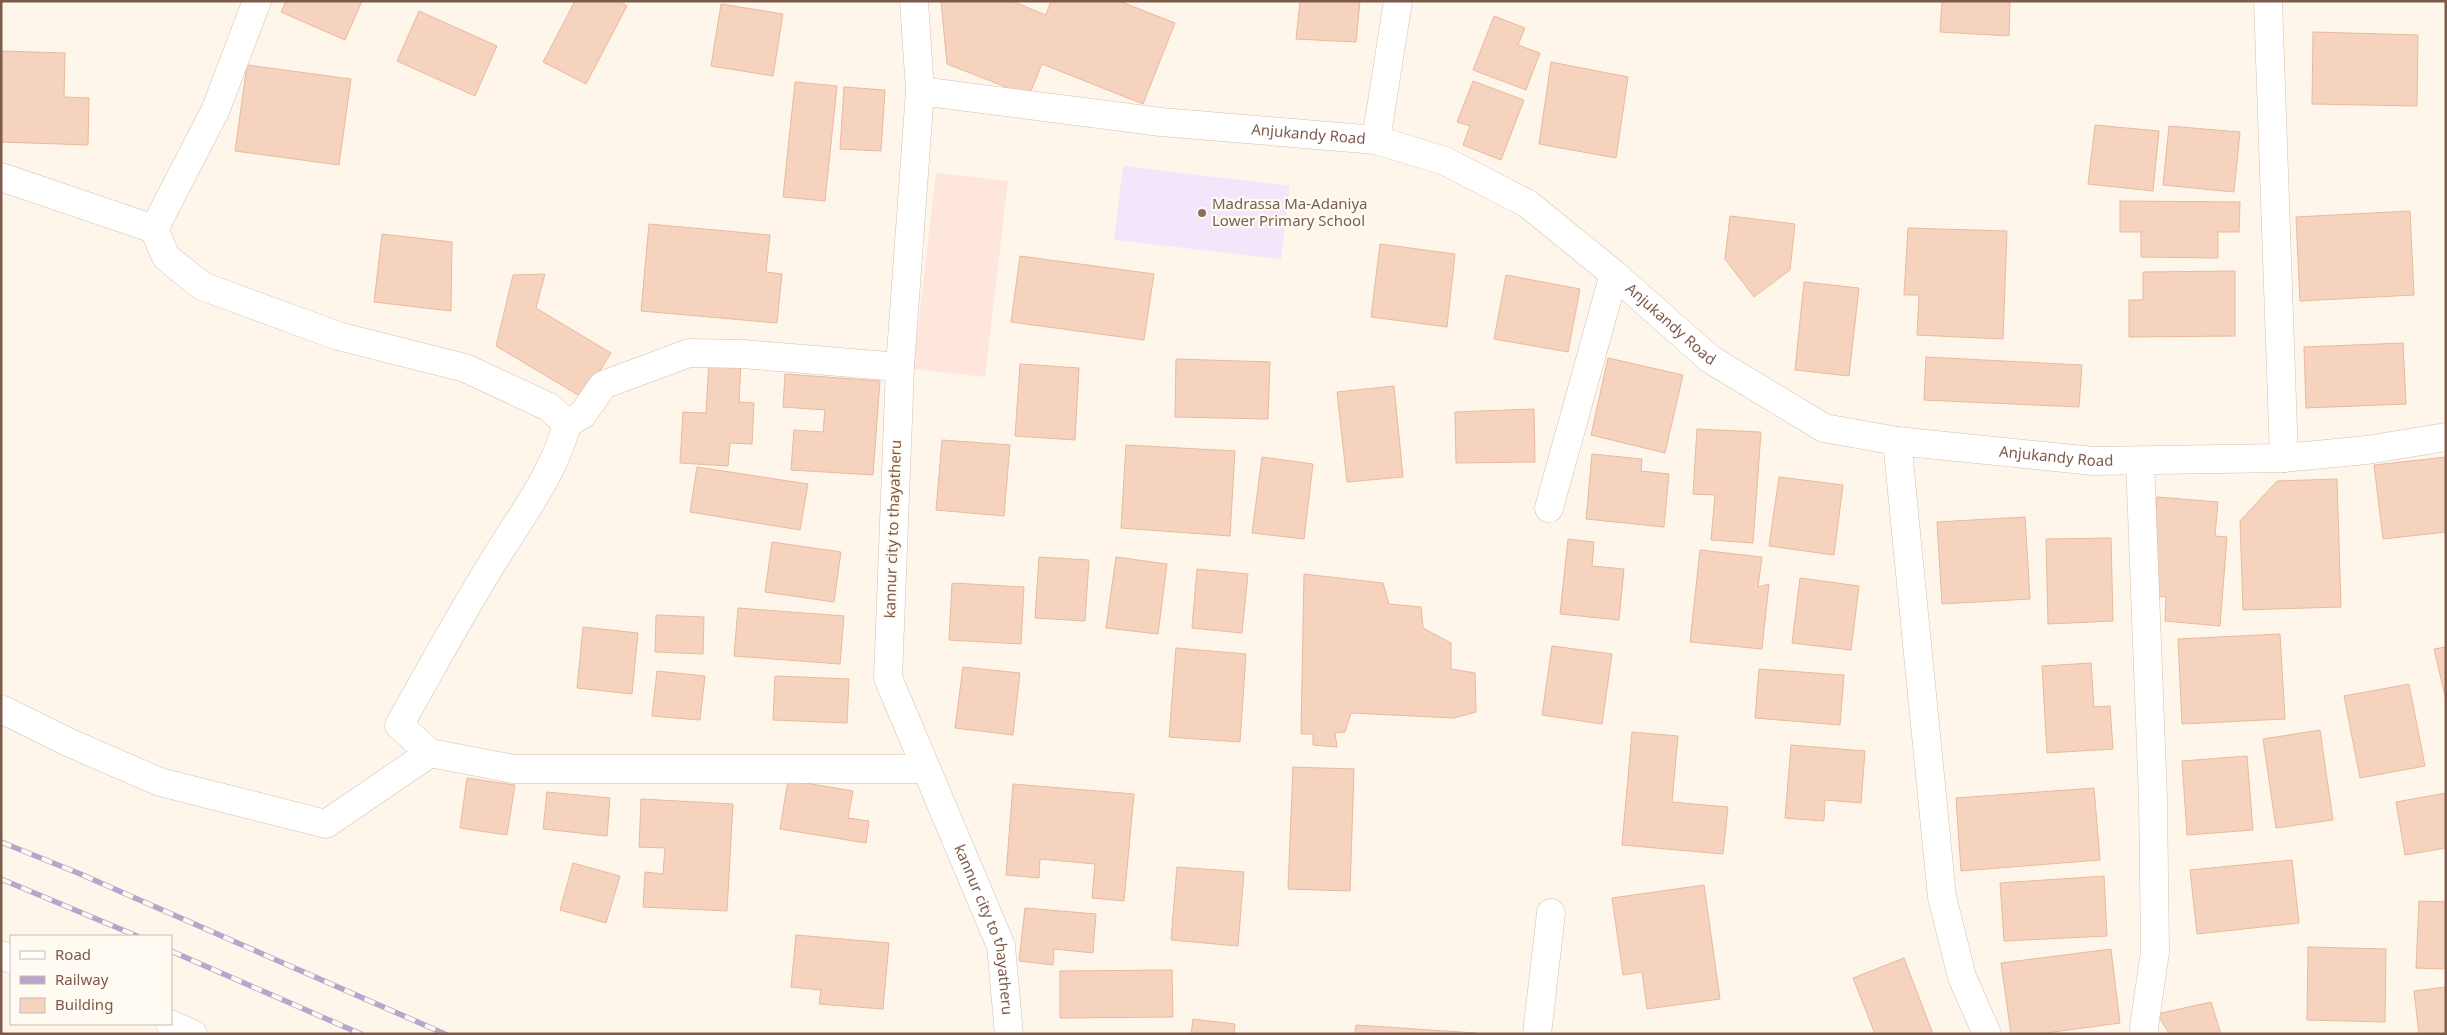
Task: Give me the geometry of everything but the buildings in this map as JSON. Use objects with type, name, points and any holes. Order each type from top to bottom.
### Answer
[{"type":"street","points":[[154,229],[215,111],[258,1]]},
{"type":"street","name":"kannur city to thayatheru","points":[[914,1],[920,91],[900,367],[888,678],[1001,946],[1009,1034]]},
{"type":"street","points":[[1376,140],[1398,1]]},
{"type":"street","points":[[2268,1],[2284,458]]},
{"type":"street","name":"Anjukandy Road","points":[[920,91],[1161,122],[1376,140],[1445,161],[1528,204],[1614,274],[1710,358],[1824,428],[1896,441],[2093,461],[2284,458],[2367,450],[2446,437]]},
{"type":"street","points":[[1,177],[154,229],[166,257],[202,286],[338,336],[465,368],[549,406],[567,424]]},
{"type":"street","points":[[1549,508],[1614,274]]},
{"type":"street","points":[[900,367],[742,354],[689,353],[603,385],[583,414],[567,424],[559,452],[538,494],[498,554],[399,725],[430,753],[514,769],[926,769]]},
{"type":"street","points":[[1896,441],[1942,897],[1962,977],[1987,1034]]},
{"type":"street","points":[[2140,461],[2153,799],[2155,952],[2144,1027],[2145,1034]]},
{"type":"street","points":[[1,709],[70,743],[160,782],[326,824],[430,753]]},
{"type":"street","points":[[1537,1034],[1550,913]]},
{"type":"street","points":[[172,1025],[194,1034]]},
{"type":"shaded area","name":"Madrassa Ma-Adaniya Lower Primary School","points":[[1123,166],[1290,186],[1281,259],[1114,240]]},
{"type":"shaded area","points":[[936,173],[1008,181],[985,377],[913,369]]},
{"type":"railway","points":[[1,842],[78,873],[445,1034]]},
{"type":"railway","points":[[1,879],[135,935]]},
{"type":"railway","points":[[172,951],[361,1034]]},
{"type":"place","name":"Madrassa Ma-Adaniya Lower Primary School","points":[[1202,213]]}]
